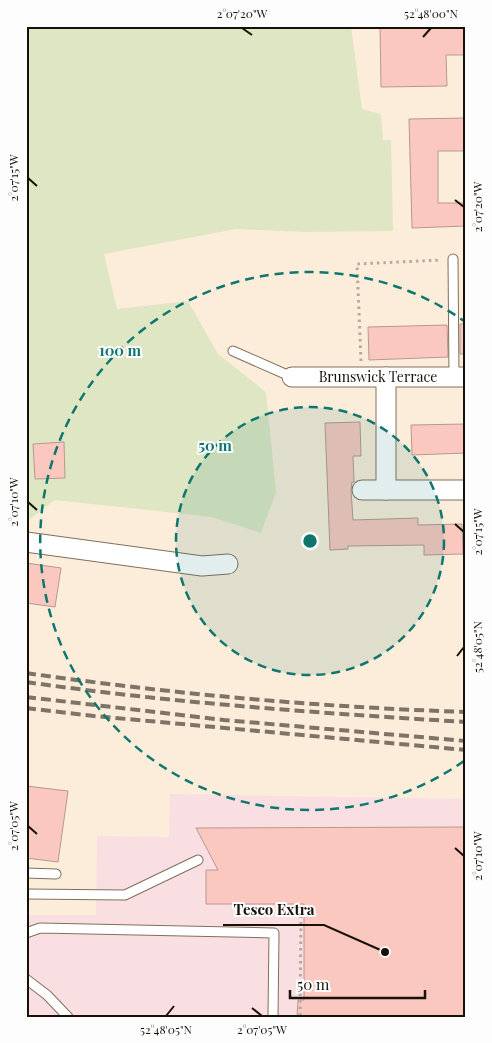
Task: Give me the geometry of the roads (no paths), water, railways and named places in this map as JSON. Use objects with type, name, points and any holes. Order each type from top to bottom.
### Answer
[{"type":"street","name":"Brunswick Terrace","points":[[292,377],[460,377]]},
{"type":"street","points":[[386,377],[386,490]]},
{"type":"street","points":[[362,490],[466,490]]},
{"type":"street","points":[[26,542],[202,566],[228,564]]},
{"type":"lane","points":[[453,259],[460,377]]},
{"type":"lane","points":[[233,351],[292,377]]},
{"type":"lane","points":[[26,894],[125,895],[198,860]]},
{"type":"lane","points":[[26,872],[56,874]]},
{"type":"lane","points":[[26,933],[40,928],[274,933],[273,1017]]},
{"type":"lane","points":[[26,979],[47,995],[68,1017]]},
{"type":"railway","points":[[26,673],[246,699],[466,712]]},
{"type":"railway","points":[[26,682],[191,702],[466,722]]},
{"type":"railway","points":[[26,697],[224,720],[466,741]]},
{"type":"railway","points":[[26,708],[94,716],[466,750]]},
{"type":"place","name":"Tesco Extra","points":[[385,952]]}]
